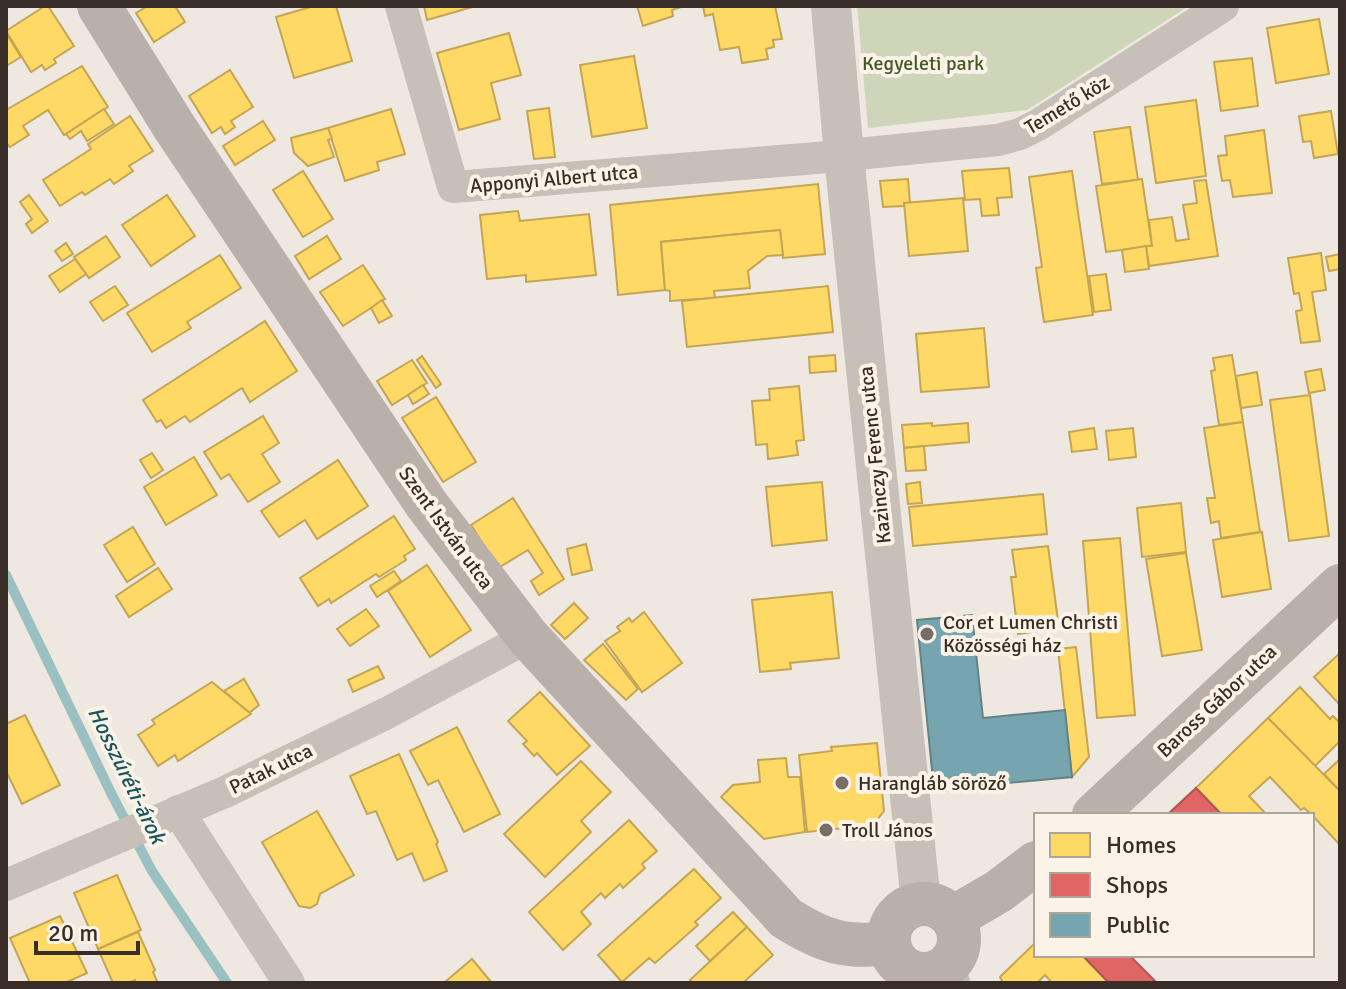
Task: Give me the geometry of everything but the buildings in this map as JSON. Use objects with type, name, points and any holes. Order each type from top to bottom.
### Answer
[{"type":"main road","name":"Szent István utca","points":[[99,6],[175,128],[427,505],[528,637],[786,918],[817,937],[847,945],[889,943]]},
{"type":"main road","name":"Baross Gábor utca","points":[[1096,813],[1340,586]]},
{"type":"main road","points":[[937,911],[960,939],[947,976],[909,971],[892,955],[889,943],[889,932],[901,912],[937,911],[999,891],[1034,865]]},
{"type":"street","name":"Apponyi Albert utca","points":[[401,6],[453,187],[844,156]]},
{"type":"street","name":"Kazinczy Ferenc utca","points":[[831,6],[844,156],[937,911]]},
{"type":"street","name":"Temető köz","points":[[844,156],[998,140],[1020,134],[1223,6]]},
{"type":"street","name":"Patak utca","points":[[6,885],[225,792],[387,713],[528,637]]},
{"type":"street","points":[[178,811],[289,983]]},
{"type":"green space","name":"Kegyeleti park","points":[[857,6],[1189,6],[1027,110],[868,128]]},
{"type":"waterway","name":"Hosszúréti-árok","points":[[6,575],[152,871],[227,983]]},
{"type":"place","name":"Cor et Lumen Christi Közösségi ház","points":[[927,634]]},
{"type":"place","name":"Harangláb söröző","points":[[842,783]]},
{"type":"place","name":"Troll János","points":[[826,830]]}]
